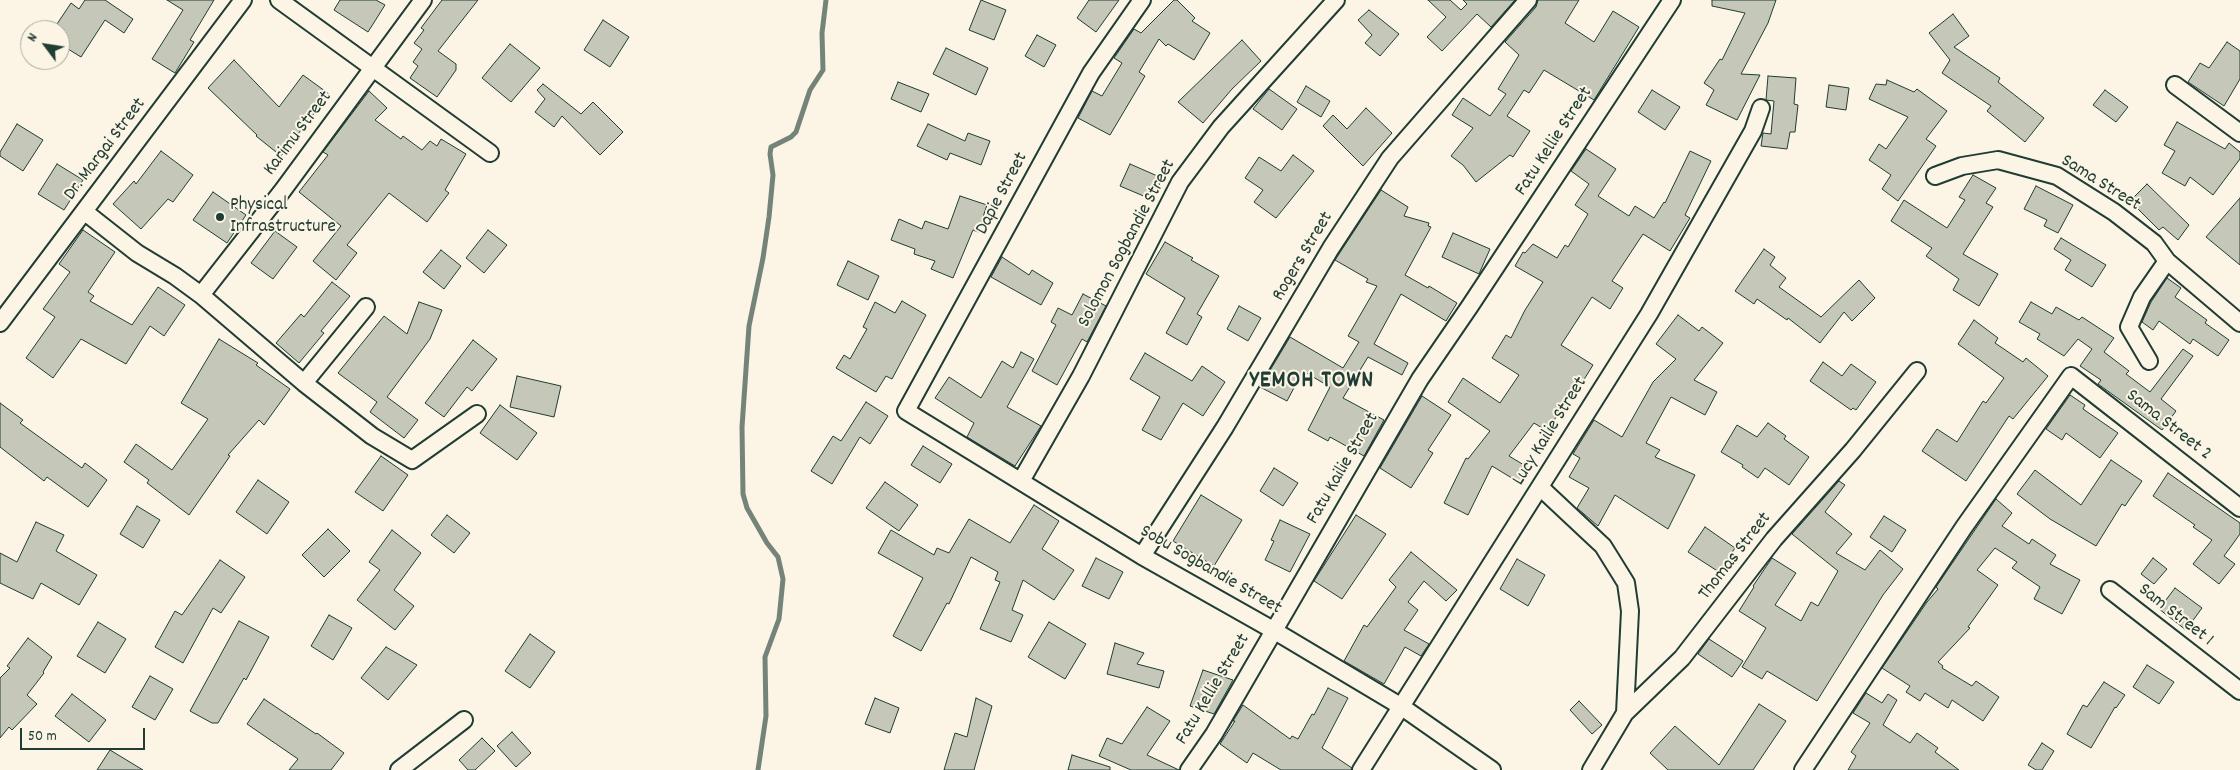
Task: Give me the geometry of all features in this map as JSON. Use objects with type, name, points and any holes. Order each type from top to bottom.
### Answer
[{"type":"street","name":"Dr. Margai Street","points":[[0,323],[243,0]]},
{"type":"street","points":[[279,0],[490,153]]},
{"type":"street","name":"Karimu Street","points":[[201,295],[283,190],[423,0]]},
{"type":"street","name":"Dapie Street","points":[[906,410],[1091,73],[1142,0]]},
{"type":"street","name":"Solomon Sogbandie Street","points":[[1021,481],[1081,376],[1180,182],[1221,127],[1336,0]]},
{"type":"street","name":"Rogers Street","points":[[1142,556],[1225,427],[1331,248],[1390,158],[1528,0]]},
{"type":"street","name":"Fatu Kellie Street","points":[[1470,306],[1672,0]]},
{"type":"street","points":[[2176,86],[2240,133]]},
{"type":"street","name":"Lucy Kailie Street","points":[[1361,770],[1649,314],[1753,131],[1761,108]]},
{"type":"street","name":"Sama Street","points":[[1935,176],[1962,166],[1998,160],[2057,176],[2114,212],[2154,243],[2167,260],[2240,323]]},
{"type":"street","points":[[85,212],[137,253],[175,276],[201,295],[304,383],[372,436],[412,460],[477,414]]},
{"type":"street","points":[[2149,361],[2130,327],[2142,297],[2167,260]]},
{"type":"street","name":"Fatu Kailie Street","points":[[1273,630],[1420,379],[1470,306]]},
{"type":"street","points":[[304,383],[366,307]]},
{"type":"street","name":"Thomas Street","points":[[1591,770],[1625,713],[1682,658],[1774,539],[1853,450],[1917,372]]},
{"type":"street","name":"Sama Street 2","points":[[1803,770],[1964,527],[2070,376],[2240,508]]},
{"type":"street","name":"Sobu Sogbandie Street","points":[[906,410],[1142,556],[1273,630],[1402,707],[1492,770]]},
{"type":"street","points":[[1540,487],[1603,546],[1626,583],[1630,611],[1625,713]]},
{"type":"street","name":"Sam Street 1","points":[[2110,590],[2240,692]]},
{"type":"street","name":"Fatu Kellie Street","points":[[1189,770],[1214,734],[1273,630]]},
{"type":"street","points":[[399,770],[464,720]]},
{"type":"building","points":[[85,0],[105,0],[133,19],[124,33],[105,20],[81,57],[70,50],[70,20],[60,20],[71,3],[79,9]]},
{"type":"building","points":[[167,0],[214,0],[190,40],[194,42],[175,73],[152,59],[183,10]]},
{"type":"building","points":[[340,0],[376,0],[385,5],[368,32],[334,10]]},
{"type":"building","points":[[442,0],[478,0],[438,51],[456,64],[456,70],[437,97],[410,78],[418,66],[413,62],[422,49],[414,43],[424,30],[421,28]]},
{"type":"building","points":[[981,0],[1006,10],[994,40],[969,30]]},
{"type":"building","points":[[1089,0],[1119,0],[1096,32],[1077,18]]},
{"type":"building","points":[[1174,0],[1177,0],[1195,18],[1192,21],[1210,33],[1194,60],[1168,44],[1166,46],[1159,39],[1139,72],[1145,76],[1110,135],[1078,118],[1092,91],[1102,96],[1122,63],[1114,58],[1134,29],[1141,33]]},
{"type":"building","points":[[1428,0],[1450,0],[1461,10],[1467,4],[1463,0],[1515,0],[1491,27],[1477,14],[1442,51],[1427,37],[1446,17]]},
{"type":"building","points":[[1538,0],[1579,0],[1565,23],[1594,42],[1613,11],[1639,27],[1594,100],[1544,70],[1529,93],[1524,90],[1507,116],[1530,131],[1513,157],[1510,155],[1476,182],[1463,165],[1451,156],[1473,128],[1452,115],[1463,98],[1490,116],[1506,94],[1498,89],[1519,55],[1505,42],[1536,7]]},
{"type":"building","points":[[1712,0],[1776,0],[1768,23],[1741,74],[1760,75],[1737,120],[1706,105],[1714,90],[1704,83],[1720,59],[1722,60],[1745,13],[1712,6]]},
{"type":"building","points":[[1369,10],[1399,34],[1380,56],[1365,43],[1372,35],[1358,20]]},
{"type":"building","points":[[1953,14],[1969,36],[1954,47],[2000,78],[1998,82],[2044,118],[2025,142],[1987,111],[1991,106],[1942,73],[1950,60],[1929,33]]},
{"type":"building","points":[[603,20],[629,37],[610,67],[584,50]]},
{"type":"building","points":[[1037,35],[1056,45],[1044,67],[1025,56]]},
{"type":"building","points":[[1242,40],[1261,61],[1232,89],[1203,123],[1178,102]]},
{"type":"building","points":[[2227,42],[2240,51],[2240,79],[2224,106],[2188,82],[2200,63],[2209,68]]},
{"type":"building","points":[[510,44],[540,68],[511,102],[482,78]]},
{"type":"building","points":[[946,48],[988,68],[976,95],[933,74]]},
{"type":"building","points":[[234,60],[279,107],[303,75],[329,94],[281,156],[256,136],[208,88]]},
{"type":"building","points":[[1768,76],[1796,78],[1794,104],[1798,105],[1795,132],[1790,132],[1787,149],[1761,146],[1763,133],[1771,134],[1774,101],[1766,100]]},
{"type":"building","points":[[1887,80],[1914,92],[1917,89],[1947,111],[1926,139],[1936,146],[1898,201],[1882,189],[1891,175],[1869,160],[1879,144],[1886,149],[1908,117],[1869,99],[1876,84],[1886,85]]},
{"type":"building","points":[[898,82],[929,94],[921,112],[891,99]]},
{"type":"building","points":[[543,84],[581,114],[593,102],[623,132],[600,155],[562,116],[554,127],[535,112],[545,99],[537,90]]},
{"type":"building","points":[[1829,85],[1849,88],[1846,110],[1826,107]]},
{"type":"building","points":[[1306,86],[1330,101],[1321,117],[1297,102]]},
{"type":"building","points":[[1269,89],[1297,109],[1282,130],[1253,109]]},
{"type":"building","points":[[1652,90],[1680,107],[1665,130],[1638,112]]},
{"type":"building","points":[[2105,90],[2128,107],[2116,122],[2093,105]]},
{"type":"building","points":[[369,91],[387,108],[375,120],[401,139],[403,136],[422,150],[430,141],[437,146],[441,139],[466,154],[445,190],[449,193],[427,222],[389,193],[347,245],[357,253],[336,280],[313,261],[341,226],[299,192],[328,155],[323,152]]},
{"type":"building","points":[[1366,108],[1392,133],[1363,166],[1323,126],[1333,115],[1347,129]]},
{"type":"building","points":[[2177,122],[2225,149],[2229,143],[2240,152],[2240,159],[2213,195],[2190,177],[2185,186],[2162,173],[2175,151],[2164,145]]},
{"type":"building","points":[[17,124],[43,140],[23,171],[0,156],[0,152]]},
{"type":"building","points":[[928,124],[965,141],[968,133],[990,141],[981,165],[950,153],[947,160],[917,146]]},
{"type":"building","points":[[1586,149],[1616,169],[1598,196],[1629,216],[1635,206],[1654,218],[1665,203],[1690,151],[1711,161],[1685,215],[1690,218],[1670,251],[1643,234],[1612,281],[1623,288],[1610,309],[1592,297],[1561,345],[1593,365],[1575,394],[1572,393],[1547,431],[1534,423],[1509,456],[1529,468],[1520,483],[1492,466],[1468,515],[1444,503],[1466,458],[1468,459],[1490,431],[1448,402],[1463,378],[1500,403],[1519,375],[1492,358],[1506,335],[1511,338],[1525,310],[1543,282],[1515,266],[1523,252],[1525,253],[1533,244],[1557,258],[1565,245],[1568,247],[1588,214],[1575,205],[1589,184],[1571,171]]},
{"type":"building","points":[[161,151],[193,175],[173,202],[168,199],[141,229],[113,204],[134,181],[136,184]]},
{"type":"building","points":[[1293,155],[1314,171],[1276,218],[1254,202],[1263,190],[1245,178],[1259,157],[1281,171]]},
{"type":"building","points":[[57,164],[83,180],[64,210],[38,194]]},
{"type":"building","points":[[1130,164],[1162,178],[1153,200],[1120,186]]},
{"type":"building","points":[[1973,175],[1996,188],[1986,203],[1993,207],[1963,254],[1998,274],[1979,306],[1953,290],[1959,279],[1926,256],[1932,248],[1891,221],[1904,200],[1947,228],[1965,200],[1959,197]]},
{"type":"building","points":[[2147,184],[2189,225],[2178,240],[2163,227],[2159,230],[2130,201]]},
{"type":"building","points":[[2036,186],[2073,205],[2058,233],[2044,226],[2047,220],[2024,209]]},
{"type":"building","points":[[1381,190],[1408,207],[1404,216],[1429,223],[1428,226],[1431,227],[1405,275],[1428,288],[1429,286],[1457,303],[1446,321],[1401,294],[1374,344],[1408,363],[1402,375],[1368,357],[1343,398],[1384,420],[1364,456],[1330,437],[1328,441],[1308,430],[1330,387],[1303,371],[1287,401],[1260,387],[1290,337],[1343,368],[1359,342],[1348,336],[1377,286],[1366,282],[1368,279],[1335,260]]},
{"type":"building","name":"Physical Infrastructure","points":[[213,192],[246,215],[227,243],[193,220]]},
{"type":"building","points":[[960,196],[987,205],[978,232],[973,230],[953,278],[931,269],[935,261],[914,254],[915,249],[891,240],[899,219],[922,229],[925,221],[948,229]]},
{"type":"building","points":[[2240,198],[2240,265],[2206,237]]},
{"type":"building","points":[[83,230],[115,252],[88,292],[94,296],[90,301],[132,325],[158,287],[185,305],[164,336],[150,326],[126,364],[81,339],[53,378],[26,358],[55,317],[43,309],[70,272],[59,264]]},
{"type":"building","points":[[488,230],[507,245],[484,273],[466,258]]},
{"type":"building","name":"Physical Infrastructure","points":[[275,231],[297,247],[273,279],[251,263]]},
{"type":"building","points":[[1453,233],[1490,249],[1479,274],[1442,257]]},
{"type":"building","points":[[2061,238],[2106,265],[2092,287],[2065,270],[2071,260],[2054,249]]},
{"type":"building","points":[[1165,242],[1219,276],[1197,314],[1202,317],[1187,345],[1166,333],[1185,298],[1146,274]]},
{"type":"building","points":[[1764,249],[1775,257],[1770,265],[1786,278],[1779,287],[1821,317],[1859,280],[1875,298],[1852,321],[1844,312],[1820,343],[1788,318],[1787,320],[1757,299],[1754,304],[1735,291]]},
{"type":"building","points":[[441,250],[461,266],[444,289],[423,272]]},
{"type":"building","points":[[1002,257],[1029,275],[1032,270],[1053,283],[1041,305],[991,277]]},
{"type":"building","points":[[848,261],[879,276],[868,300],[837,285]]},
{"type":"building","points":[[2167,278],[2181,288],[2175,297],[2207,320],[2205,323],[2229,340],[2218,356],[2193,339],[2190,344],[2159,321],[2153,330],[2142,322],[2151,302]]},
{"type":"building","points":[[332,282],[350,296],[321,331],[324,333],[299,363],[276,343],[301,314],[304,317]]},
{"type":"building","points":[[1083,294],[1106,306],[1087,342],[1082,339],[1057,385],[1032,371],[1056,325],[1051,322],[1058,308],[1072,315]]},
{"type":"building","points":[[902,301],[926,315],[892,379],[886,376],[876,392],[836,368],[844,355],[850,359],[867,329],[863,327],[875,302],[895,313]]},
{"type":"building","points":[[419,302],[442,310],[430,339],[387,397],[418,420],[404,438],[370,412],[377,402],[338,373],[384,316],[407,334]]},
{"type":"building","points":[[2031,302],[2052,314],[2056,307],[2079,320],[2082,317],[2114,338],[2104,352],[2129,371],[2126,374],[2150,392],[2183,349],[2193,356],[2161,399],[2176,411],[2162,430],[2098,384],[2101,380],[2080,366],[2092,349],[2078,339],[2064,356],[2037,339],[2040,334],[2019,322]]},
{"type":"building","points":[[1239,306],[1261,318],[1248,341],[1227,329]]},
{"type":"building","points":[[1678,315],[1699,331],[1702,327],[1723,343],[1694,380],[1717,392],[1705,415],[1671,397],[1646,443],[1660,450],[1655,457],[1695,475],[1668,529],[1615,495],[1598,526],[1577,508],[1589,488],[1569,477],[1580,458],[1573,454],[1594,420],[1622,437],[1653,382],[1676,359],[1656,344]]},
{"type":"building","points":[[1974,320],[1998,338],[1995,343],[2023,362],[2026,358],[2048,376],[2013,419],[2009,416],[1966,481],[1922,451],[1937,429],[1957,442],[1983,401],[1986,403],[2004,378],[1958,344]]},
{"type":"building","points":[[219,339],[258,363],[256,365],[290,389],[264,425],[259,420],[228,455],[230,456],[189,515],[147,483],[149,480],[124,462],[136,444],[172,470],[208,419],[181,403]]},
{"type":"building","points":[[473,340],[497,359],[472,391],[467,387],[444,417],[425,403]]},
{"type":"building","points":[[1021,352],[1034,359],[1007,407],[1041,426],[1015,466],[967,437],[974,423],[935,398],[949,377],[981,398],[1002,361],[1013,368]]},
{"type":"building","points":[[1145,353],[1192,381],[1202,366],[1225,382],[1203,416],[1183,403],[1161,440],[1142,430],[1160,397],[1130,379]]},
{"type":"building","points":[[1823,362],[1842,376],[1851,364],[1876,382],[1856,410],[1853,408],[1851,410],[1810,381]]},
{"type":"building","points":[[517,376],[561,386],[554,417],[510,407]]},
{"type":"building","points":[[2070,395],[2085,405],[2083,409],[2118,433],[2100,458],[2066,433],[2062,440],[2046,429]]},
{"type":"building","points":[[1422,396],[1451,415],[1428,450],[1433,453],[1411,488],[1380,468]]},
{"type":"building","points":[[866,402],[888,416],[870,444],[860,437],[832,484],[811,471],[833,436],[841,441]]},
{"type":"building","points":[[0,403],[23,420],[20,423],[82,468],[85,463],[107,480],[88,507],[47,477],[44,481],[0,447]]},
{"type":"building","points":[[500,405],[537,433],[517,460],[480,433]]},
{"type":"building","points":[[1768,423],[1786,436],[1784,439],[1809,457],[1789,485],[1765,468],[1758,478],[1742,467],[1743,465],[1721,452],[1737,425],[1757,437]]},
{"type":"building","points":[[923,446],[952,464],[940,483],[911,465]]},
{"type":"building","points":[[381,456],[408,475],[383,511],[355,492]]},
{"type":"building","points":[[2111,460],[2142,481],[2125,506],[2122,504],[2096,546],[2050,519],[2017,494],[2035,470],[2081,505]]},
{"type":"building","points":[[1274,468],[1298,483],[1283,506],[1260,491]]},
{"type":"building","points":[[2168,473],[2240,523],[2240,534],[2224,556],[2235,564],[2219,584],[2193,564],[2212,540],[2193,527],[2195,525],[2153,496]]},
{"type":"building","points":[[258,480],[289,502],[267,534],[236,512]]},
{"type":"building","points":[[1839,481],[1845,485],[1825,512],[1852,534],[1836,553],[1865,570],[1880,550],[1903,569],[1883,595],[1817,701],[1767,671],[1762,679],[1742,667],[1766,628],[1739,611],[1772,558],[1796,573],[1775,605],[1801,621],[1811,602],[1818,606],[1838,571],[1792,534]]},
{"type":"building","points":[[885,482],[918,505],[899,531],[866,508]]},
{"type":"building","points":[[1201,495],[1242,520],[1214,566],[1173,541]]},
{"type":"building","points":[[1996,499],[2012,513],[2002,526],[2029,544],[2032,539],[2056,555],[2050,564],[2080,580],[2062,614],[2034,599],[2040,587],[2012,568],[2017,562],[1995,548],[1977,570],[1998,585],[1968,627],[1970,628],[1938,662],[1943,666],[1942,668],[1972,686],[1976,681],[1999,697],[1983,721],[1952,700],[1948,708],[1925,693],[1920,701],[1906,692],[1910,686],[1882,668],[1938,589],[1936,587]]},
{"type":"building","points":[[1034,505],[1059,521],[1042,549],[1074,570],[1054,600],[1023,580],[1012,610],[1023,615],[1011,642],[980,629],[1000,582],[995,580],[998,572],[971,557],[949,604],[947,603],[921,651],[893,636],[923,578],[878,553],[891,530],[934,555],[937,548],[949,553],[969,519],[1010,543]]},
{"type":"building","points":[[137,506],[160,520],[143,548],[120,534]]},
{"type":"building","points":[[447,515],[470,533],[454,553],[431,535]]},
{"type":"building","points":[[1356,515],[1386,534],[1342,599],[1314,581]]},
{"type":"building","points":[[1884,516],[1906,530],[1892,552],[1870,537]]},
{"type":"building","points":[[1280,520],[1310,534],[1290,572],[1265,560],[1274,541],[1271,540]]},
{"type":"building","points":[[36,522],[64,535],[56,551],[97,575],[79,605],[41,583],[33,599],[0,583],[0,553],[17,562]]},
{"type":"building","points":[[1705,527],[1735,548],[1719,572],[1688,552]]},
{"type":"building","points":[[328,529],[350,551],[324,577],[302,555]]},
{"type":"building","points":[[392,530],[421,553],[394,590],[414,606],[395,630],[357,600],[380,570],[369,562]]},
{"type":"building","points":[[1411,552],[1457,590],[1446,601],[1424,581],[1408,602],[1418,610],[1404,630],[1429,644],[1421,656],[1405,647],[1384,684],[1344,661],[1364,625],[1367,627],[1396,587],[1389,580]]},
{"type":"building","points":[[1096,558],[1123,572],[1109,599],[1082,586]]},
{"type":"building","points":[[2153,558],[2167,569],[2154,584],[2141,574]]},
{"type":"building","points":[[1517,559],[1545,575],[1528,606],[1500,589]]},
{"type":"building","points":[[220,560],[245,577],[221,613],[213,608],[183,663],[155,647],[175,611],[182,615]]},
{"type":"building","points":[[2175,588],[2202,608],[2186,630],[2159,609]]},
{"type":"building","points":[[329,615],[352,628],[333,660],[311,646]]},
{"type":"building","points":[[239,621],[269,637],[246,680],[244,678],[218,723],[212,723],[190,711]]},
{"type":"building","points":[[98,622],[126,639],[105,673],[77,656]]},
{"type":"building","points":[[1049,622],[1086,644],[1065,679],[1028,657]]},
{"type":"building","points":[[530,634],[555,652],[530,688],[505,671]]},
{"type":"building","points":[[28,638],[52,657],[44,673],[27,695],[37,704],[12,730],[9,727],[0,738],[0,678],[10,668],[7,666]]},
{"type":"building","points":[[1709,639],[1743,661],[1732,677],[1698,654]]},
{"type":"building","points":[[1115,643],[1144,653],[1137,664],[1164,671],[1159,688],[1107,674]]},
{"type":"building","points":[[386,647],[417,665],[388,700],[361,678]]},
{"type":"building","points":[[2147,665],[2174,682],[2159,704],[2133,687]]},
{"type":"building","points":[[1203,670],[1233,680],[1214,714],[1190,706]]},
{"type":"building","points":[[150,676],[173,689],[155,720],[132,707]]},
{"type":"building","points":[[2104,682],[2125,695],[2115,707],[2091,748],[2067,734],[2083,705],[2087,707]]},
{"type":"building","points":[[1328,688],[1348,698],[1322,748],[1352,768],[1351,770],[1281,770],[1253,753],[1247,763],[1220,744],[1243,705],[1290,739],[1292,736],[1298,739],[1312,714],[1314,715]]},
{"type":"building","points":[[1866,693],[1882,703],[1888,694],[1897,700],[1883,725],[1910,743],[1917,733],[1938,748],[1935,752],[1959,770],[1848,770],[1856,756],[1851,752],[1870,723],[1853,713]]},
{"type":"building","points":[[72,694],[106,720],[89,742],[55,716]]},
{"type":"building","points":[[875,698],[899,708],[890,733],[865,724]]},
{"type":"building","points":[[976,698],[992,706],[974,770],[944,770],[955,733],[967,737]]},
{"type":"building","points":[[264,699],[344,753],[331,770],[289,770],[298,759],[247,724]]},
{"type":"building","points":[[1579,701],[1602,725],[1592,734],[1570,710]]},
{"type":"building","points":[[1759,704],[1786,721],[1753,770],[1668,770],[1650,753],[1675,726],[1719,765]]},
{"type":"building","points":[[1147,707],[1170,721],[1147,755],[1179,770],[1131,770],[1099,756],[1107,738],[1122,744]]},
{"type":"building","points":[[512,732],[531,753],[516,767],[497,746]]},
{"type":"building","points":[[482,738],[495,751],[475,770],[468,770],[459,760]]},
{"type":"building","points":[[2042,743],[2054,751],[2042,770],[2036,770],[2028,765]]},
{"type":"building","points":[[110,750],[143,770],[97,770]]},
{"type":"building","points":[[1072,755],[1110,767],[1110,770],[1068,770]]},
{"type":"waterway","points":[[758,770],[766,716],[765,657],[779,619],[783,579],[778,557],[767,543],[747,508],[743,494],[742,427],[749,326],[769,217],[773,175],[771,147],[791,137],[796,132],[810,90],[823,70],[822,33],[826,0]]},
{"type":"place","name":"Physical Infrastructure","points":[[220,217]]},
{"type":"district","name":"YEMOH TOWN","points":[[1312,383]]}]
